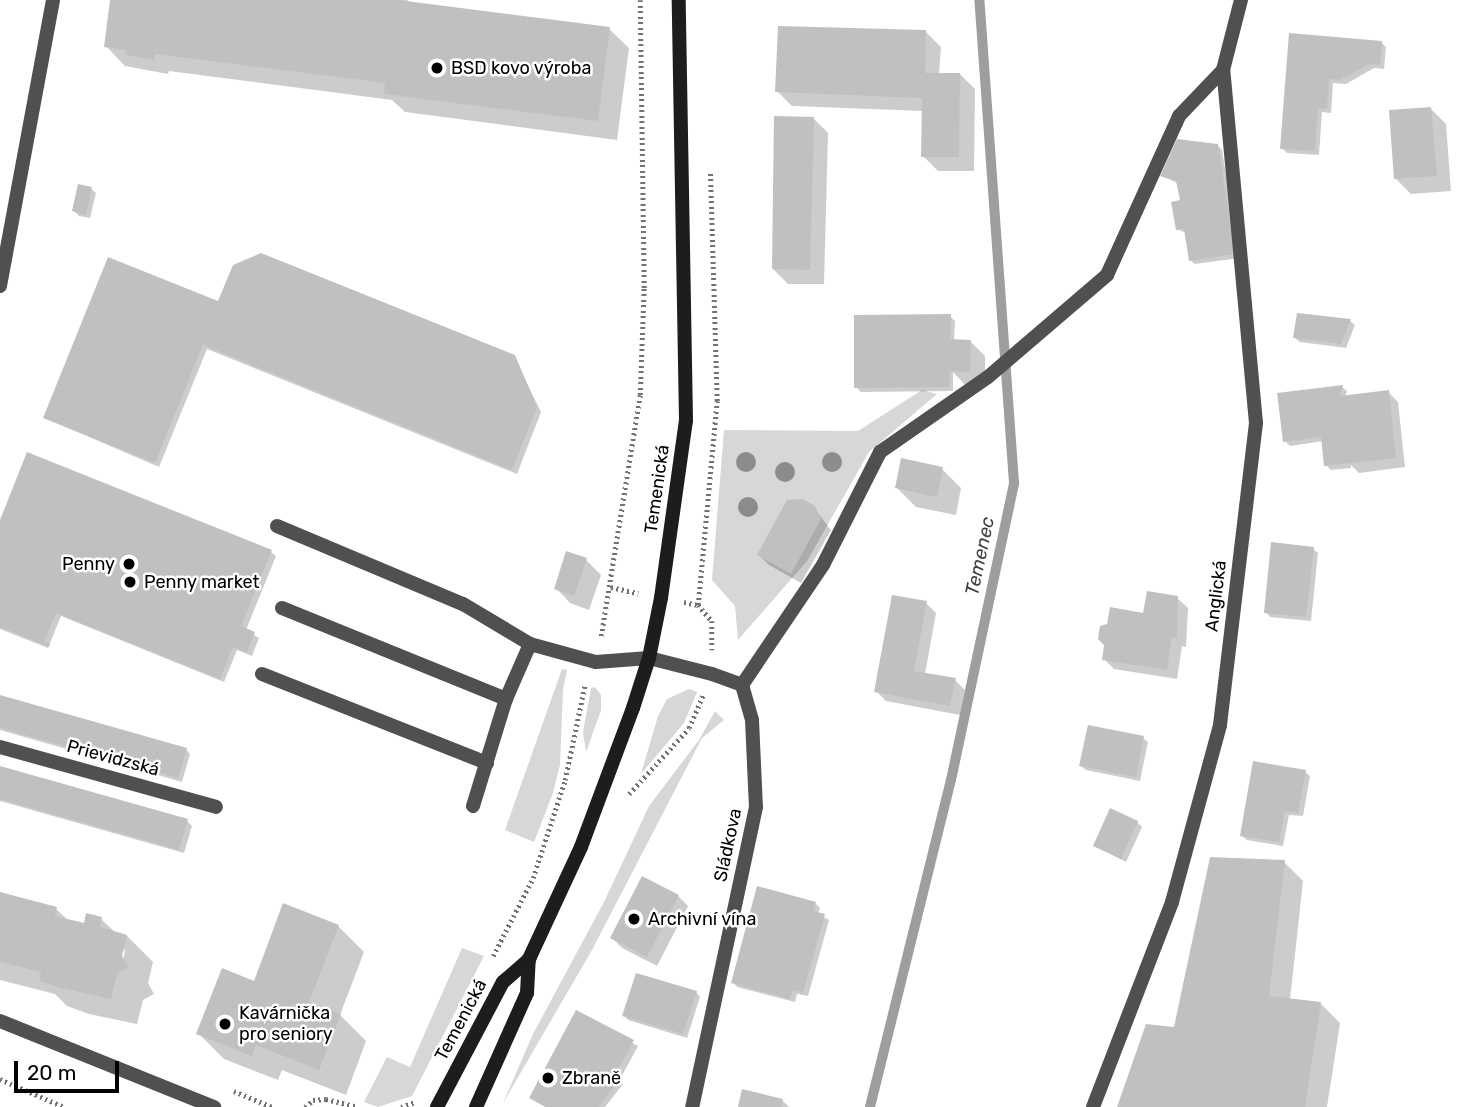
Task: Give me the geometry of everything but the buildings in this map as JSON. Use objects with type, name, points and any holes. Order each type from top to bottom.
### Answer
[{"type":"street","points":[[0,286],[53,0]]},
{"type":"street","name":"Temenická","points":[[476,1107],[527,993],[529,959],[582,847],[649,659],[686,420],[679,0]]},
{"type":"street","name":"Anglická","points":[[1093,1107],[1171,902],[1220,725],[1256,424],[1223,70],[1241,0]]},
{"type":"street","name":"Anglická","points":[[742,685],[823,565],[880,452],[988,377],[1107,275],[1178,116],[1223,70]]},
{"type":"street","points":[[277,526],[463,604],[530,644],[596,662],[649,659],[712,674],[742,685]]},
{"type":"street","points":[[282,608],[506,699]]},
{"type":"street","points":[[473,806],[506,699],[530,644]]},
{"type":"street","points":[[262,674],[487,762]]},
{"type":"street","name":"Sládkova","points":[[692,1107],[756,807],[752,720],[742,685]]},
{"type":"street","name":"Prievidzská","points":[[0,747],[216,807]]},
{"type":"street","name":"Temenická","points":[[437,1107],[503,982],[529,959]]},
{"type":"street","points":[[0,1021],[214,1107]]},
{"type":"path","points":[[488,964],[533,878],[565,780],[584,687],[596,662],[611,587],[640,395],[644,288],[640,0]]},
{"type":"path","points":[[626,797],[689,728],[712,674],[712,621],[698,605]]},
{"type":"path","points":[[0,1079],[64,1107]]},
{"type":"path","points":[[305,1107],[313,1100],[326,1099],[357,1107]]},
{"type":"shaded area","points":[[922,390],[937,394],[869,452],[807,561],[738,640],[735,606],[712,580],[724,430],[858,431]]},
{"type":"shaded area","points":[[562,669],[567,670],[563,690],[560,765],[553,793],[534,842],[505,830]]},
{"type":"shaded area","points":[[595,687],[601,695],[601,710],[586,752],[583,732],[591,688]]},
{"type":"shaded area","points":[[689,689],[697,692],[684,723],[641,774],[658,716],[667,699]]},
{"type":"shaded area","points":[[715,711],[724,720],[702,738],[592,950],[503,1103],[533,1034],[604,902],[649,806],[699,740]]},
{"type":"shaded area","points":[[462,948],[484,956],[412,1096],[378,1107],[364,1102],[387,1057],[410,1067]]},
{"type":"waterway","name":"Temenec","points":[[870,1107],[951,780],[1014,483],[979,0]]},
{"type":"place","name":"BSD kovo výroba","points":[[437,68]]},
{"type":"place","name":"Penny","points":[[129,564]]},
{"type":"place","name":"Penny market","points":[[130,582]]},
{"type":"place","name":"Archivní vína","points":[[634,919]]},
{"type":"place","name":"Kavárnička pro seniory","points":[[225,1024]]},
{"type":"place","name":"Zbraně","points":[[548,1078]]}]
